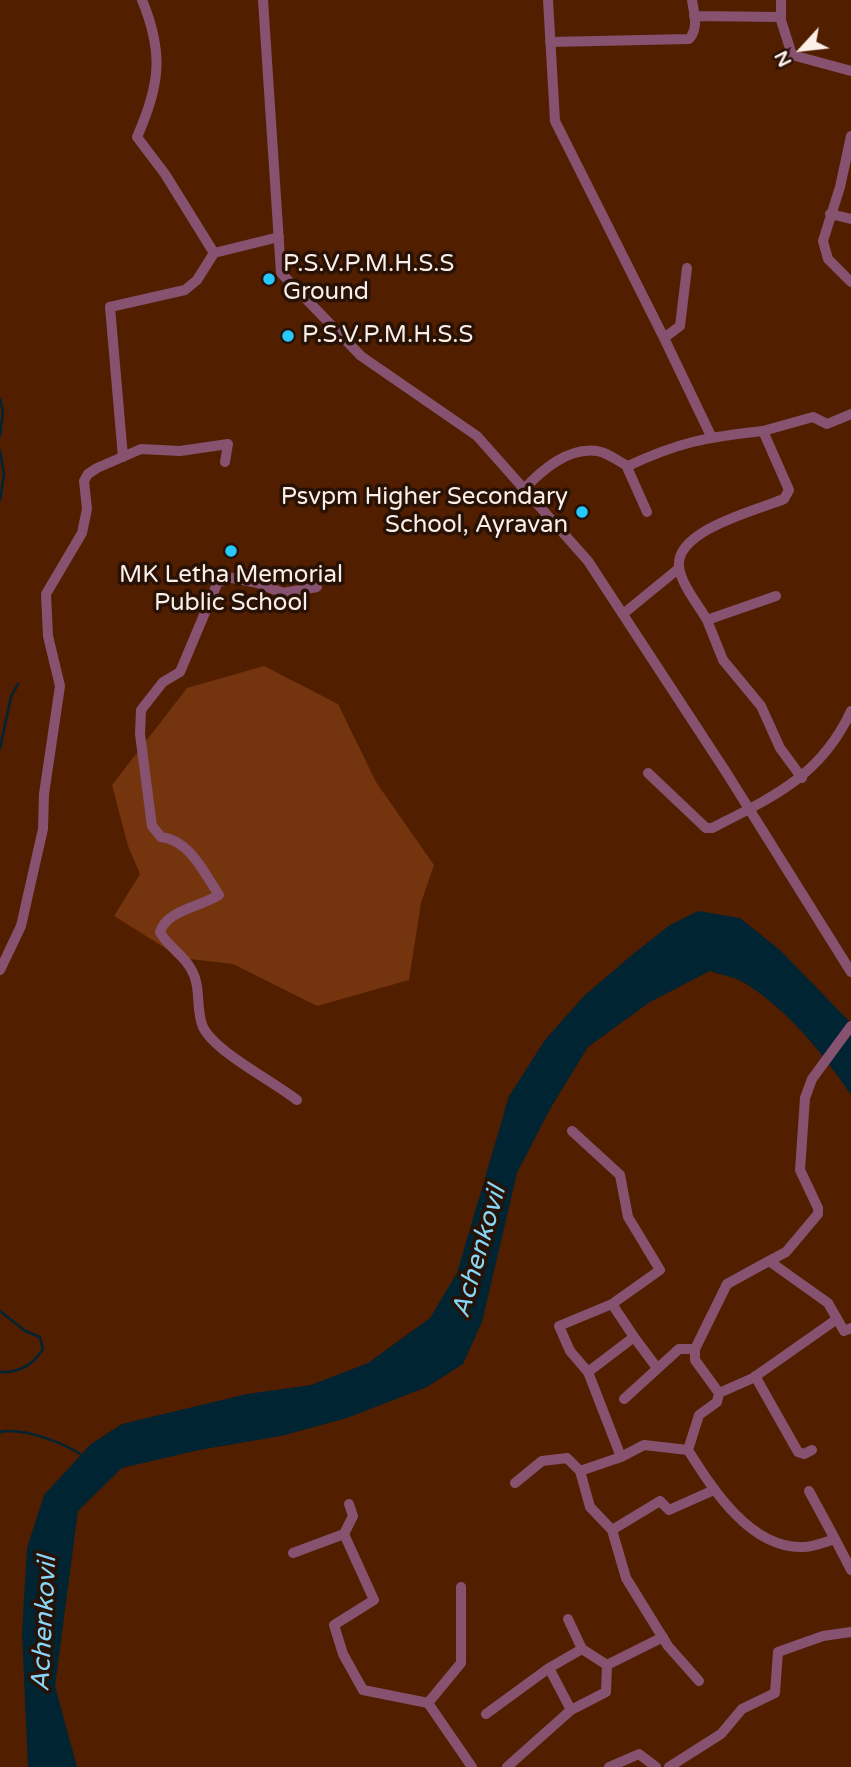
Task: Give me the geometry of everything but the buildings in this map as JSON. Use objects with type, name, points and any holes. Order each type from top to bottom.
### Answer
[{"type":"street","points":[[142,0],[155,32],[158,70],[150,107],[137,137],[165,174],[214,253]]},
{"type":"street","points":[[263,0],[281,273],[361,356],[477,436],[588,561],[750,810],[851,972]]},
{"type":"street","points":[[548,0],[555,121],[711,436]]},
{"type":"street","points":[[550,42],[689,39],[693,34],[692,0]]},
{"type":"street","points":[[781,0],[780,17],[793,55],[851,71]]},
{"type":"street","points":[[694,16],[780,17]]},
{"type":"street","points":[[851,136],[840,187],[823,241],[825,253],[851,282]]},
{"type":"street","points":[[830,214],[851,219]]},
{"type":"street","points":[[123,457],[110,307],[185,290],[197,279],[214,253],[279,237]]},
{"type":"street","points":[[664,338],[680,326],[687,268]]},
{"type":"street","points":[[626,465],[672,446],[711,436],[763,431],[813,417],[827,425],[851,414]]},
{"type":"street","points":[[763,431],[789,490],[785,499],[698,532],[679,558],[678,569],[707,620],[723,660],[761,706],[780,748],[802,778]]},
{"type":"street","points":[[0,971],[21,926],[43,829],[44,794],[60,686],[48,636],[46,594],[82,533],[87,509],[84,481],[88,474],[141,449],[180,451],[228,444],[225,462]]},
{"type":"street","points":[[524,489],[541,471],[562,457],[597,451],[626,465],[647,512]]},
{"type":"street","points":[[622,614],[678,569]]},
{"type":"street","points":[[297,1100],[211,1040],[202,1024],[199,987],[192,970],[177,948],[164,940],[160,932],[163,922],[172,915],[203,905],[219,895],[191,853],[175,839],[162,837],[152,826],[140,734],[141,710],[163,682],[180,672],[217,584],[227,577],[258,583],[283,593],[317,587]]},
{"type":"street","points":[[707,620],[776,596]]},
{"type":"street","points":[[648,773],[706,828],[712,828],[750,810],[802,778],[815,767],[851,711]]},
{"type":"street","points":[[835,1539],[803,1547],[773,1540],[743,1521],[713,1490],[688,1450],[699,1415],[717,1402],[719,1393],[695,1360],[695,1349],[727,1284],[786,1252],[818,1214],[818,1208],[800,1170],[805,1098],[812,1079],[851,1026]]},
{"type":"street","points":[[572,1131],[620,1175],[628,1216],[660,1270],[612,1304],[559,1326],[570,1351],[589,1372],[621,1457]]},
{"type":"street","points":[[769,1261],[828,1303],[845,1331],[851,1328]]},
{"type":"street","points":[[612,1304],[657,1368]]},
{"type":"street","points":[[719,1393],[755,1376],[838,1319]]},
{"type":"street","points":[[589,1372],[634,1337]]},
{"type":"street","points":[[624,1399],[678,1349],[695,1349]]},
{"type":"street","points":[[755,1376],[798,1452],[804,1454],[812,1450]]},
{"type":"street","points":[[580,1471],[621,1457],[644,1445],[688,1450]]},
{"type":"street","points":[[515,1483],[542,1461],[567,1458],[580,1471],[590,1507],[612,1531],[626,1578],[663,1637],[699,1681]]},
{"type":"street","points":[[612,1531],[660,1500],[669,1510],[713,1490]]},
{"type":"street","points":[[809,1491],[851,1570]]},
{"type":"street","points":[[293,1552],[344,1534],[353,1516],[349,1504]]},
{"type":"street","points":[[344,1534],[374,1600],[334,1625],[343,1654],[363,1690],[428,1703],[472,1767]]},
{"type":"street","points":[[428,1703],[461,1663],[461,1587]]},
{"type":"street","points":[[568,1619],[582,1649],[607,1665]]},
{"type":"street","points":[[669,1767],[721,1734],[742,1709],[775,1693],[778,1652],[822,1636],[851,1632]]},
{"type":"street","points":[[607,1665],[663,1637]]},
{"type":"street","points":[[486,1714],[549,1668],[582,1649]]},
{"type":"street","points":[[505,1767],[571,1710],[606,1692],[607,1665]]},
{"type":"street","points":[[549,1668],[571,1710]]},
{"type":"street","points":[[609,1767],[639,1754],[656,1767]]},
{"type":"shaded area","points":[[264,666],[338,704],[376,782],[434,865],[421,903],[409,980],[317,1006],[233,964],[181,958],[114,916],[140,874],[128,846],[112,785],[187,688]]},
{"type":"water","name":"Achenkovil","points":[[698,911],[740,918],[780,950],[851,1023],[851,1095],[817,1049],[776,1006],[742,982],[710,971],[650,1002],[588,1047],[550,1109],[517,1173],[482,1322],[463,1364],[427,1387],[347,1418],[281,1436],[199,1450],[122,1468],[78,1511],[55,1686],[77,1767],[28,1767],[22,1633],[27,1548],[44,1495],[91,1444],[122,1424],[247,1394],[311,1385],[368,1363],[430,1318],[457,1273],[509,1096],[545,1040],[584,996],[633,954],[670,925]]},
{"type":"waterway","points":[[0,399],[3,412],[0,436]]},
{"type":"waterway","points":[[0,451],[4,474],[0,500]]},
{"type":"waterway","points":[[0,748],[11,697],[18,684]]},
{"type":"waterway","points":[[0,1311],[25,1331],[40,1337],[43,1349],[24,1367],[0,1372]]},
{"type":"waterway","points":[[0,1432],[20,1432],[44,1437],[84,1457]]},
{"type":"place","name":"P.S.V.P.M.H.S.S Ground","points":[[269,279]]},
{"type":"place","name":"P.S.V.P.M.H.S.S","points":[[288,336]]},
{"type":"place","name":"Psvpm Higher Secondary School, Ayravan","points":[[582,512]]},
{"type":"place","name":"MK Letha Memorial Public School","points":[[231,551]]}]
